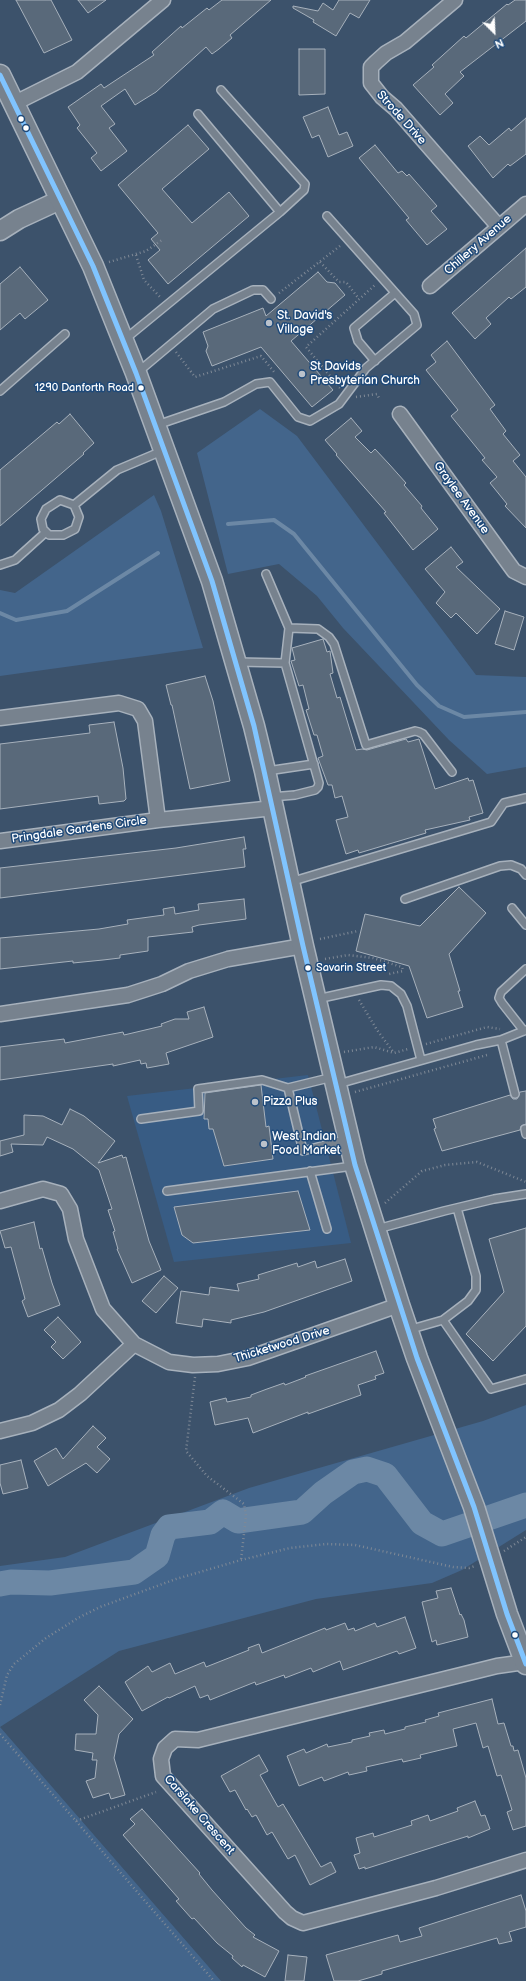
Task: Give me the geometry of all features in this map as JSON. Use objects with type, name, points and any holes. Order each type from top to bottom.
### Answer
[{"type":"main road","points":[[0,77],[93,266],[136,373],[154,426],[212,581],[236,662],[265,771],[290,882],[312,942],[316,999],[334,1081],[355,1165],[399,1305],[474,1507],[485,1538],[507,1614],[526,1662]]},
{"type":"street","points":[[13,104],[77,72],[163,0]]},
{"type":"street","name":"Strode Drive","points":[[455,0],[405,42],[376,62],[372,67],[371,83],[499,227]]},
{"type":"street","points":[[0,231],[19,219],[60,200]]},
{"type":"street","name":"Chillery Avenue","points":[[430,286],[526,204]]},
{"type":"street","name":"Graylee Avenue","points":[[400,414],[514,571],[526,577]]},
{"type":"street","name":"Pringdale Gardens Circle","points":[[0,718],[119,703],[138,709],[145,721],[158,820]]},
{"type":"street","name":"Pringdale Gardens Circle","points":[[0,841],[158,820],[272,802]]},
{"type":"street","points":[[0,1014],[128,996],[162,984],[190,971],[228,959],[312,942]]},
{"type":"street","name":"Thicketwood Drive","points":[[0,1201],[43,1189],[61,1194],[70,1209],[76,1239],[103,1309],[134,1344],[169,1362],[197,1365],[218,1364],[248,1358],[399,1305]]},
{"type":"street","points":[[0,1431],[32,1423],[59,1410],[80,1394],[134,1344]]},
{"type":"street","name":"Carslake Crescent","points":[[526,1662],[497,1666],[198,1740],[175,1739],[165,1748],[161,1759],[163,1776],[285,1912],[292,1918],[303,1923],[436,1888],[526,1860]]},
{"type":"lane","points":[[122,341],[280,212],[304,190],[304,184],[221,90]]},
{"type":"lane","points":[[198,114],[280,212]]},
{"type":"lane","points":[[154,426],[224,402],[256,384],[270,382],[298,417],[310,421],[339,404],[366,368],[417,325],[414,314],[327,216]]},
{"type":"lane","points":[[136,373],[213,309],[253,290],[263,290],[271,299]]},
{"type":"lane","points":[[375,361],[358,341],[354,328],[395,293]]},
{"type":"lane","points":[[0,391],[65,334]]},
{"type":"lane","points":[[74,505],[118,470],[164,450]]},
{"type":"lane","points":[[60,500],[74,505],[79,517],[75,529],[63,535],[50,535],[43,529],[41,520],[46,509],[60,500]]},
{"type":"lane","points":[[0,565],[15,560],[46,532]]},
{"type":"lane","points":[[266,574],[289,628],[286,663],[319,783],[318,787],[272,802]]},
{"type":"lane","points":[[289,628],[318,629],[329,636],[334,644],[366,745],[415,731],[419,732],[423,734],[452,772]]},
{"type":"lane","points":[[236,662],[286,663]]},
{"type":"lane","points":[[265,771],[314,764]]},
{"type":"lane","points":[[290,882],[491,822],[504,803],[526,798]]},
{"type":"lane","points":[[406,900],[500,866],[511,865],[521,869],[526,874]]},
{"type":"lane","points":[[512,908],[526,925]]},
{"type":"lane","points":[[141,1119],[200,1111],[198,1089],[262,1080],[288,1088],[334,1081],[501,1040],[525,1031],[499,998],[501,992],[526,969]]},
{"type":"lane","points":[[316,999],[381,985],[391,986],[401,994],[407,1006],[421,1060]]},
{"type":"lane","points":[[501,1040],[515,1094]]},
{"type":"lane","points":[[288,1088],[302,1151],[348,1139]]},
{"type":"lane","points":[[167,1191],[355,1165]]},
{"type":"lane","points":[[310,1171],[327,1229]]},
{"type":"lane","points":[[375,1230],[457,1208],[526,1193]]},
{"type":"lane","points":[[408,1330],[443,1320],[468,1301],[476,1290],[476,1276],[457,1208]]},
{"type":"lane","points":[[443,1320],[491,1389],[526,1380]]},
{"type":"path","points":[[271,299],[292,285],[348,239]]},
{"type":"path","points":[[93,266],[136,255],[146,251],[162,240]]},
{"type":"path","points":[[136,255],[144,280],[166,304]]},
{"type":"path","points":[[320,262],[339,282],[346,282],[360,299]]},
{"type":"path","points":[[380,400],[376,394],[356,398],[339,387],[306,347],[382,278]]},
{"type":"path","points":[[312,942],[358,931]]},
{"type":"path","points":[[325,959],[348,955],[361,956],[402,967],[403,971]]},
{"type":"path","points":[[355,991],[377,1030],[394,1053]]},
{"type":"path","points":[[344,1052],[374,1047],[394,1053],[487,1026],[503,1029],[518,1024]]},
{"type":"path","points":[[354,1092],[504,1050]]},
{"type":"path","points":[[386,1203],[422,1172],[445,1165],[478,1162],[526,1182]]},
{"type":"path","points":[[197,1365],[186,1451],[207,1476],[244,1504],[246,1516],[241,1560]]},
{"type":"path","points":[[0,1705],[7,1675],[14,1664],[46,1638],[78,1618],[131,1594],[241,1560],[290,1548],[326,1544],[354,1546],[453,1567],[469,1568]]},
{"type":"path","points":[[0,1734],[214,1981]]},
{"type":"path","points":[[76,1821],[156,1792]]},
{"type":"shaded area","points":[[260,409],[297,436],[476,675],[526,677],[526,767],[487,774],[449,740],[343,628],[317,596],[279,564],[228,574],[197,453]]},
{"type":"shaded area","points":[[154,495],[161,511],[203,648],[0,676],[0,590],[15,593]]},
{"type":"shaded area","points":[[308,1075],[351,1243],[174,1262],[127,1096]]},
{"type":"shaded area","points":[[526,1405],[526,1530],[462,1570],[432,1583],[316,1599],[119,1651],[0,1727],[0,1566],[65,1557],[249,1488],[483,1421]]},
{"type":"shaded area","points":[[0,1727],[221,1981],[0,1981]]},
{"type":"building","points":[[16,0],[51,0],[72,40],[44,53]]},
{"type":"building","points":[[78,0],[106,0],[88,13]]},
{"type":"building","points":[[222,0],[271,0],[230,35],[232,38],[219,49],[212,54],[206,47],[156,92],[135,105],[125,89],[101,106],[115,124],[109,128],[127,151],[101,171],[91,158],[97,153],[77,128],[80,125],[68,107],[101,84],[104,88],[154,55],[152,52],[181,26],[182,28],[207,8],[209,10]]},
{"type":"building","points":[[339,0],[370,0],[359,18],[350,13],[336,36],[313,22],[314,20],[293,8],[293,6],[318,11],[323,3],[333,10]]},
{"type":"building","points":[[515,0],[526,0],[526,21],[460,72],[464,76],[445,94],[453,103],[440,115],[413,85],[434,67],[432,65],[464,36],[466,38],[507,4],[508,5]]},
{"type":"building","points":[[299,49],[325,49],[325,94],[299,95]]},
{"type":"building","points":[[328,107],[339,135],[347,132],[353,146],[328,157],[319,135],[312,138],[303,117]]},
{"type":"building","points":[[526,118],[526,154],[510,166],[508,164],[493,178],[468,146],[480,136],[489,145],[509,128],[511,131]]},
{"type":"building","points":[[188,125],[209,149],[162,189],[192,223],[229,192],[249,216],[168,284],[148,260],[160,250],[151,239],[158,233],[118,185]]},
{"type":"building","points":[[375,145],[398,173],[402,171],[407,176],[409,174],[437,206],[431,211],[447,229],[427,245],[406,220],[409,218],[359,158]]},
{"type":"building","points":[[526,248],[526,287],[511,299],[509,297],[486,318],[491,324],[475,339],[452,313]]},
{"type":"building","points":[[20,267],[48,300],[25,319],[20,313],[0,330],[0,284]]},
{"type":"building","name":"St. David's Village","points":[[318,272],[327,282],[335,283],[345,295],[291,341],[333,390],[312,407],[261,347],[212,366],[206,351],[208,346],[203,332],[263,308],[266,316]]},
{"type":"building","points":[[447,341],[495,405],[490,409],[506,431],[503,434],[520,455],[513,461],[526,477],[526,528],[505,506],[507,504],[490,483],[497,477],[482,460],[485,458],[451,416],[458,410],[426,370],[436,362],[431,355]]},
{"type":"building","points":[[70,414],[94,443],[83,453],[84,454],[0,526],[0,470],[57,422],[59,424]]},
{"type":"building","points":[[351,418],[362,431],[355,437],[371,453],[375,449],[389,464],[406,483],[404,485],[422,506],[421,508],[438,529],[413,550],[384,513],[386,512],[336,455],[337,454],[325,440]]},
{"type":"building","points":[[451,547],[463,562],[456,567],[500,609],[477,634],[456,613],[451,618],[436,603],[445,592],[425,569]]},
{"type":"building","points":[[505,611],[524,617],[514,650],[495,644]]},
{"type":"building","points":[[323,639],[327,652],[330,651],[333,673],[330,674],[337,698],[340,697],[356,750],[367,750],[406,739],[408,742],[419,739],[435,789],[468,778],[469,781],[473,780],[483,813],[469,817],[470,820],[425,830],[426,833],[359,853],[358,850],[346,854],[336,820],[348,817],[342,796],[335,798],[332,785],[328,785],[318,758],[323,756],[317,735],[314,735],[306,710],[309,709],[303,685],[299,686],[291,661],[295,660],[292,648]]},
{"type":"building","points":[[205,676],[213,701],[230,781],[190,789],[172,705],[166,685]]},
{"type":"building","points":[[114,722],[123,768],[126,799],[124,801],[99,804],[98,796],[0,809],[0,744],[90,733],[89,725]]},
{"type":"building","points":[[244,837],[246,849],[243,849],[245,867],[0,898],[0,868],[176,848]]},
{"type":"building","points":[[459,887],[486,913],[449,954],[463,1007],[427,1018],[409,966],[356,951],[365,914],[420,926]]},
{"type":"building","points":[[244,899],[246,919],[199,925],[192,927],[193,932],[148,937],[148,951],[120,955],[120,958],[73,963],[73,961],[0,969],[0,938],[99,929],[128,924],[127,920],[164,915],[163,909],[174,907],[175,914],[199,910],[198,904]]},
{"type":"building","points":[[204,1007],[213,1037],[166,1053],[169,1064],[147,1068],[146,1063],[141,1064],[140,1060],[113,1066],[113,1064],[0,1080],[0,1047],[64,1039],[65,1043],[123,1032],[124,1035],[162,1026],[161,1024],[175,1019],[189,1019],[187,1012]]},
{"type":"building","points":[[261,1085],[266,1127],[269,1126],[273,1159],[224,1166],[213,1129],[209,1129],[208,1119],[204,1119],[205,1093]]},
{"type":"building","points":[[526,1091],[526,1124],[521,1126],[520,1130],[442,1151],[434,1129],[436,1128],[433,1119],[510,1095],[513,1099],[517,1099],[520,1092]]},
{"type":"building","points":[[70,1109],[84,1116],[115,1141],[98,1163],[122,1155],[123,1158],[126,1157],[149,1241],[161,1270],[132,1283],[117,1249],[113,1232],[115,1231],[108,1210],[112,1209],[99,1170],[73,1149],[47,1137],[43,1145],[11,1144],[13,1152],[0,1156],[0,1141],[24,1135],[24,1115],[43,1116],[62,1125]]},
{"type":"building","points":[[298,1191],[310,1230],[193,1243],[182,1235],[174,1207]]},
{"type":"building","points":[[34,1222],[40,1249],[42,1248],[60,1305],[28,1317],[22,1301],[25,1299],[11,1247],[5,1248],[0,1231]]},
{"type":"building","points":[[526,1228],[526,1326],[493,1361],[466,1334],[504,1292],[489,1239]]},
{"type":"building","points":[[345,1259],[352,1281],[264,1312],[231,1320],[231,1323],[203,1319],[202,1327],[176,1323],[181,1291],[209,1295],[210,1287],[239,1291],[237,1284],[259,1279],[258,1275],[297,1263],[298,1267],[315,1261],[317,1268]]},
{"type":"building","points":[[164,1276],[178,1288],[156,1313],[142,1301]]},
{"type":"building","points":[[58,1317],[81,1342],[63,1359],[51,1347],[56,1342],[44,1330]]},
{"type":"building","points":[[376,1351],[384,1373],[375,1376],[376,1379],[358,1385],[361,1395],[308,1414],[308,1412],[253,1433],[248,1418],[215,1425],[210,1402],[226,1398],[227,1402],[251,1397],[251,1395],[267,1389],[284,1383],[285,1385],[306,1377],[305,1376]]},
{"type":"building","points":[[93,1426],[106,1438],[97,1447],[110,1459],[97,1473],[86,1463],[48,1486],[34,1461],[56,1448],[63,1459]]},
{"type":"building","points":[[21,1460],[28,1488],[3,1494],[0,1483],[0,1465]]},
{"type":"building","points":[[451,1588],[460,1615],[461,1614],[464,1620],[468,1637],[437,1645],[436,1640],[432,1642],[422,1602],[438,1598],[436,1591]]},
{"type":"building","points":[[405,1617],[416,1648],[399,1654],[397,1651],[343,1670],[340,1661],[313,1672],[311,1668],[285,1678],[284,1675],[256,1685],[255,1682],[210,1700],[208,1695],[200,1698],[195,1686],[169,1698],[168,1697],[142,1711],[125,1682],[148,1666],[152,1672],[170,1663],[175,1674],[204,1662],[206,1667],[249,1650],[248,1648],[259,1644],[262,1653],[325,1628],[326,1630],[345,1623],[348,1630],[354,1628],[355,1631],[375,1623],[377,1627]]},
{"type":"building","points":[[99,1686],[133,1719],[119,1734],[114,1758],[125,1795],[111,1799],[109,1793],[93,1798],[86,1781],[95,1778],[97,1760],[92,1760],[93,1753],[75,1750],[76,1734],[96,1734],[98,1715],[84,1700]]},
{"type":"building","points":[[492,1699],[498,1724],[504,1723],[511,1746],[513,1746],[514,1751],[518,1750],[526,1778],[526,1826],[513,1830],[507,1812],[512,1810],[501,1775],[497,1776],[488,1746],[483,1748],[476,1723],[453,1729],[457,1746],[420,1755],[421,1758],[403,1762],[402,1759],[366,1767],[367,1771],[349,1775],[348,1772],[324,1781],[322,1777],[299,1786],[287,1756],[304,1749],[306,1753],[327,1744],[328,1747],[352,1742],[352,1740],[370,1736],[369,1733],[384,1730],[385,1734],[405,1729],[405,1727],[426,1722],[425,1720],[439,1716],[438,1713]]},
{"type":"building","points":[[259,1755],[268,1771],[260,1775],[278,1807],[283,1804],[321,1867],[331,1862],[336,1872],[310,1885],[295,1855],[288,1859],[272,1832],[267,1835],[256,1815],[252,1817],[247,1809],[246,1810],[235,1790],[230,1792],[221,1776]]},
{"type":"building","points":[[475,1801],[481,1816],[485,1815],[490,1829],[468,1838],[468,1836],[365,1869],[365,1867],[359,1869],[354,1855],[360,1853],[356,1838],[373,1833],[374,1837],[412,1825],[411,1821],[428,1815],[430,1821],[458,1811],[457,1808]]},
{"type":"building","points":[[142,1809],[200,1873],[199,1874],[212,1890],[246,1928],[255,1935],[253,1937],[279,1951],[265,1977],[243,1965],[242,1967],[232,1958],[233,1956],[217,1943],[194,1918],[192,1919],[176,1901],[179,1899],[123,1835],[135,1824],[130,1819]]},
{"type":"building","points":[[521,1895],[526,1911],[526,1927],[509,1932],[512,1941],[499,1944],[497,1938],[382,1971],[382,1974],[358,1981],[334,1981],[326,1955],[398,1935],[400,1942],[422,1936],[419,1928]]},
{"type":"building","points":[[288,1955],[307,1957],[304,1981],[285,1981]]},
{"type":"waterway","points":[[228,524],[274,520],[294,534],[417,685],[439,706],[464,717],[526,712]]},
{"type":"waterway","points":[[0,613],[16,620],[67,611],[158,553]]},
{"type":"waterway","points":[[0,1584],[11,1582],[50,1583],[134,1572],[157,1556],[163,1535],[169,1527],[210,1522],[223,1512],[238,1521],[302,1512],[323,1493],[353,1472],[367,1469],[385,1475],[422,1523],[442,1534],[526,1505]]},
{"type":"transit line","points":[[0,75],[93,266],[136,373],[212,581],[254,726],[303,946],[355,1165],[417,1358],[474,1507],[507,1614],[526,1664]]},
{"type":"place","name":"St. David's Village","points":[[269,323]]},
{"type":"place","name":"St Davids Presbyterian Church","points":[[302,374]]},
{"type":"place","name":"1290 Danforth Road","points":[[141,388]]},
{"type":"place","name":"Savarin Street","points":[[308,968]]},
{"type":"place","name":"Pizza Plus","points":[[255,1102]]},
{"type":"place","name":"West Indian Food Market","points":[[264,1144]]}]
